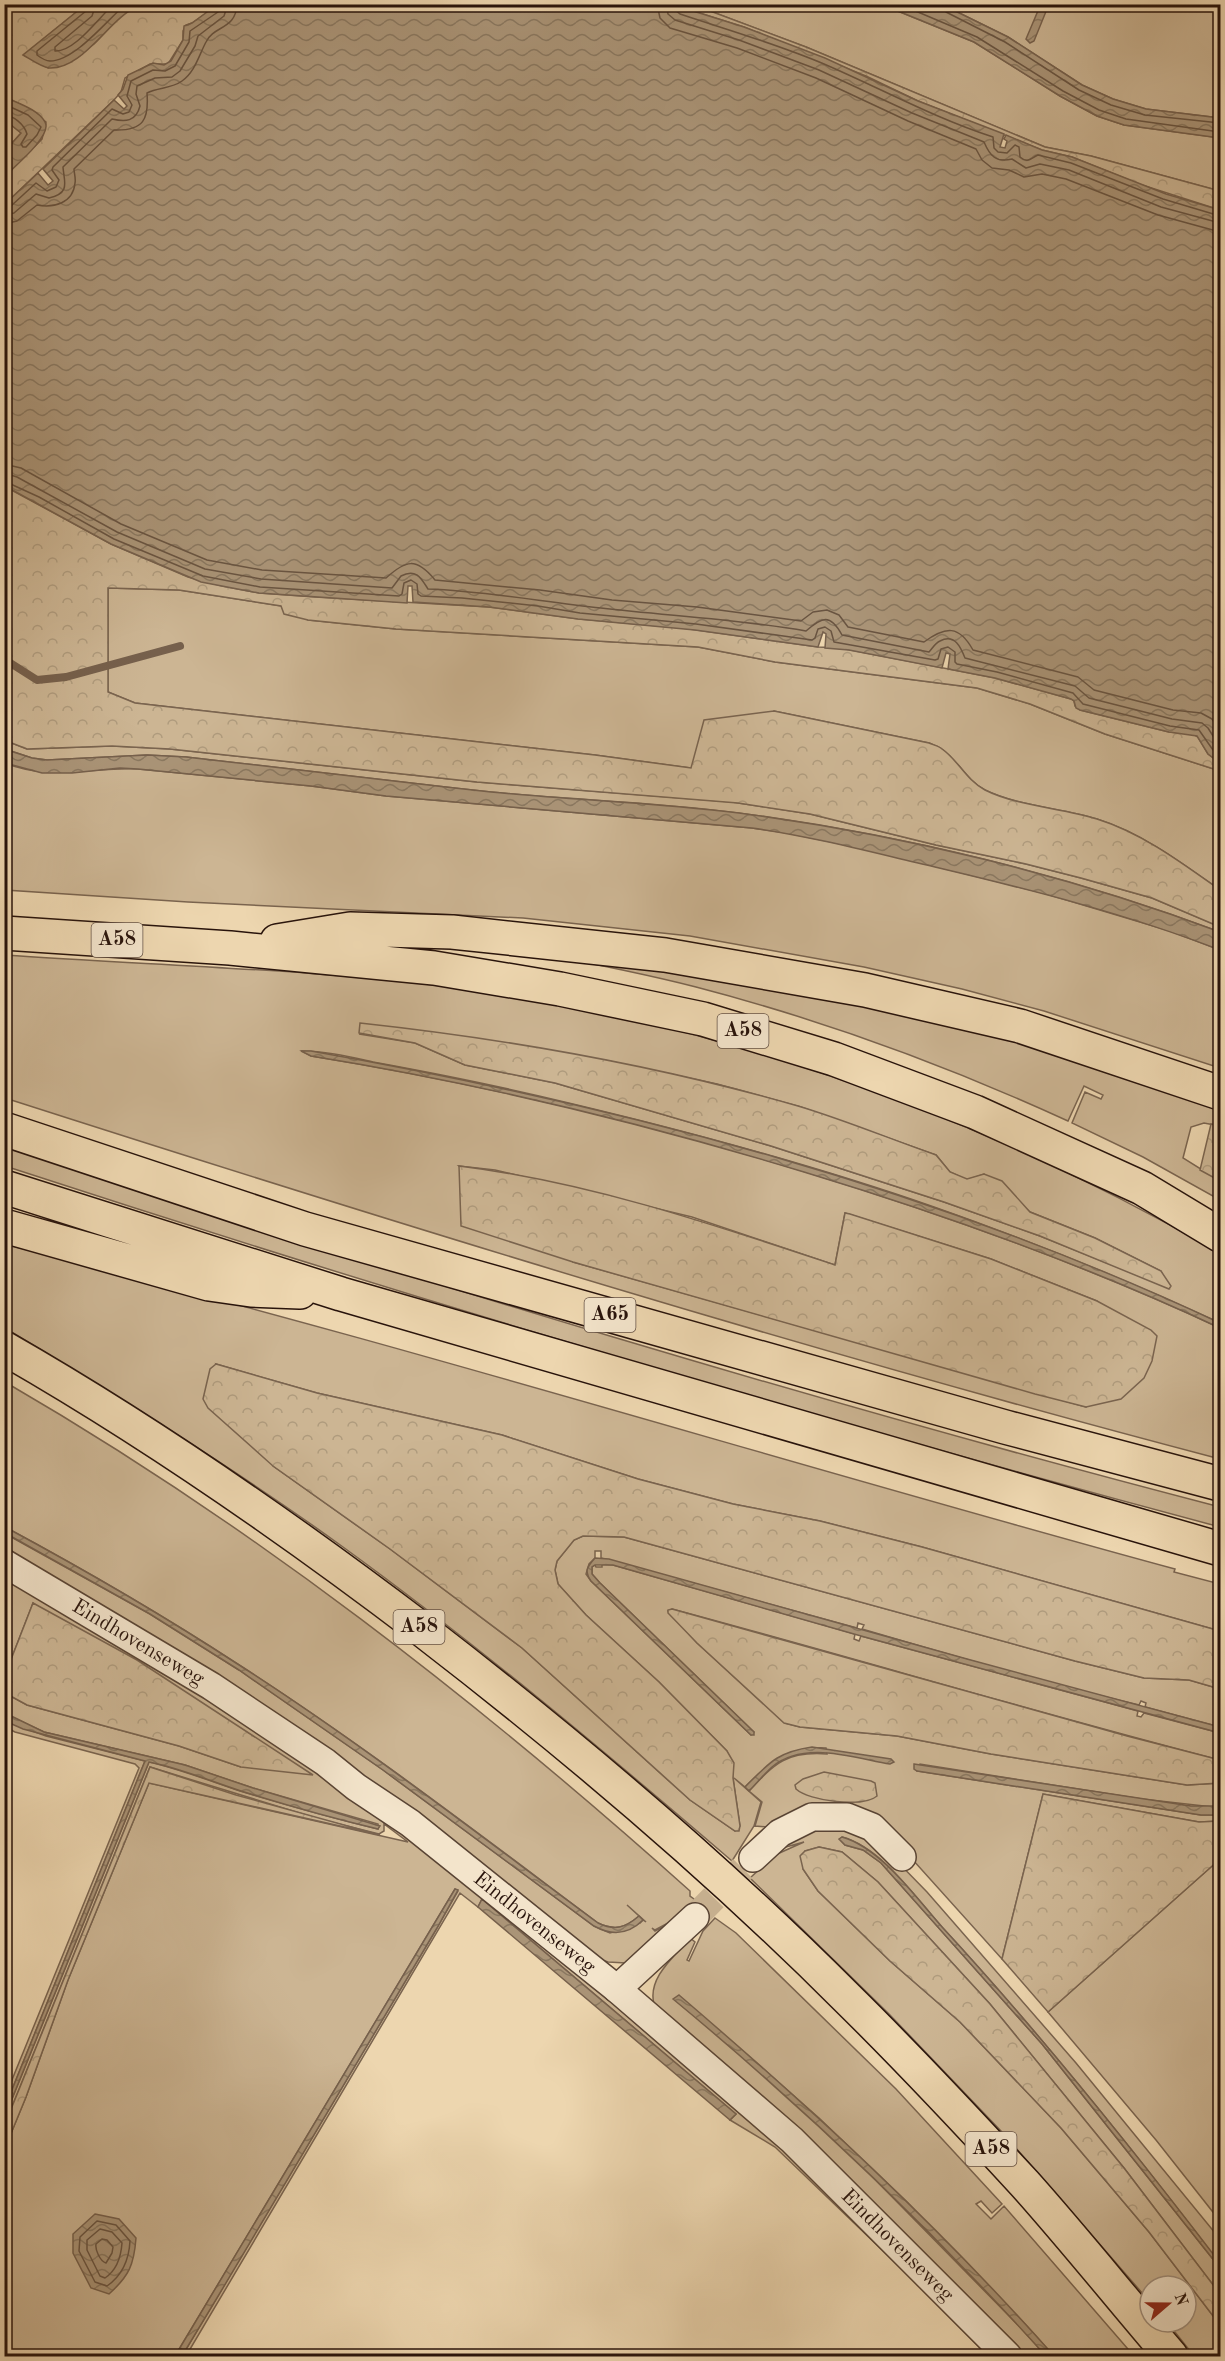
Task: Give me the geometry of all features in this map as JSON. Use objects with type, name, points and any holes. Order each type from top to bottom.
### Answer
[{"type":"highway","points":[[230,948],[350,929],[452,932],[665,955],[865,990],[1020,1026],[1221,1093]]},
{"type":"highway","name":"A58","points":[[4,933],[230,948],[434,968],[560,989],[703,1019],[834,1059],[975,1112],[1142,1188],[1221,1235]]},
{"type":"highway","name":"A65","points":[[4,1129],[305,1229],[993,1424],[1221,1485]]},
{"type":"highway","points":[[4,1187],[341,1294],[1221,1548]]},
{"type":"highway","points":[[4,1226],[219,1286],[251,1290],[341,1294]]},
{"type":"highway","name":"A58","points":[[4,1348],[210,1477],[273,1520],[357,1580],[570,1745],[726,1882],[848,1999],[1025,2185],[1171,2356]]},
{"type":"street","name":"Eindhovenseweg","points":[[4,1563],[211,1686],[325,1762],[356,1787],[410,1823],[617,1989],[792,2140],[1008,2356]]},
{"type":"street","points":[[753,1858],[780,1833],[812,1817],[847,1817],[872,1827],[902,1857]]},
{"type":"street","points":[[617,1989],[696,1917]]},
{"type":"green space","points":[[5,5],[85,5],[24,55],[48,68],[89,48],[121,17],[140,5],[218,5],[186,25],[183,40],[168,64],[150,64],[125,78],[121,92],[114,100],[5,204],[5,176],[42,139],[46,122],[31,110],[5,97]]},
{"type":"green space","points":[[674,5],[694,5],[806,47],[1045,147],[1091,156],[1220,191],[1220,210],[1139,184],[1072,157],[1042,150],[918,101],[866,76],[744,27]]},
{"type":"green space","points":[[694,5],[883,5],[974,42],[1060,96],[1097,116],[1124,125],[1220,138],[1220,191],[1091,156],[1045,147],[806,47]]},
{"type":"green space","points":[[943,5],[1220,5],[1220,118],[1146,109],[1113,99],[1082,85],[1008,37]]},
{"type":"green space","points":[[5,120],[21,133],[5,151]]},
{"type":"green space","points":[[4,486],[111,544],[188,577],[222,586],[259,593],[489,607],[840,648],[995,678],[1071,699],[1080,710],[1169,732],[1193,734],[1198,737],[1208,754],[1220,763],[1220,771],[1105,734],[1030,704],[977,688],[775,662],[698,647],[396,629],[308,620],[284,614],[281,606],[179,590],[108,588],[108,692],[135,703],[691,768],[704,720],[774,711],[929,743],[948,754],[978,786],[985,790],[1011,800],[1097,819],[1146,840],[1220,890],[1220,927],[1152,898],[1081,878],[810,814],[738,803],[477,782],[170,749],[112,746],[27,749],[4,740]]},
{"type":"green space","points":[[108,588],[179,590],[282,606],[308,620],[396,629],[698,647],[775,662],[977,688],[1030,704],[1105,734],[1220,771],[1220,890],[1146,840],[1114,825],[1083,815],[1011,800],[985,790],[978,786],[948,754],[929,743],[774,711],[691,768],[135,703],[108,692]]},
{"type":"green space","points":[[4,740],[27,749],[112,746],[170,749],[477,782],[732,802],[810,814],[1026,864],[1152,898],[1220,927],[1220,932],[1103,892],[983,859],[799,822],[707,809],[491,792],[186,757],[147,755],[47,760],[32,758],[5,749]]},
{"type":"green space","points":[[5,763],[21,768],[54,772],[138,769],[311,786],[386,796],[752,828],[856,847],[1043,893],[1170,931],[1220,950],[1220,1068],[1044,1011],[962,989],[864,967],[690,936],[523,918],[188,902],[5,890]]},
{"type":"green space","points":[[522,950],[884,1002],[1220,1101],[1220,1126],[1204,1123],[1191,1127],[1183,1158],[1220,1181],[1220,1200],[1143,1157],[1072,1123],[1085,1092],[1101,1099],[1103,1095],[1084,1086],[1068,1121],[931,1063],[791,1014],[674,982]]},
{"type":"green space","points":[[4,955],[303,973],[481,991],[578,1008],[674,1030],[769,1056],[863,1087],[1045,1162],[1134,1206],[1220,1253],[1220,1323],[1114,1276],[1007,1233],[787,1160],[639,1120],[518,1091],[337,1055],[302,1051],[311,1056],[437,1079],[562,1106],[748,1155],[861,1189],[1017,1243],[1170,1305],[1220,1328],[1220,1459],[914,1376],[610,1287],[5,1098]],"holes":[[[359,1034],[542,1050],[609,1061],[717,1084],[801,1107],[936,1155],[950,1172],[967,1180],[984,1174],[1030,1212],[1095,1238],[1161,1271],[1169,1288],[1040,1236],[771,1146],[555,1083],[465,1065],[415,1043]],[[459,1166],[495,1170],[692,1217],[835,1265],[845,1213],[991,1259],[1097,1301],[1086,1407],[573,1262]]]},
{"type":"green space","points":[[360,1023],[526,1045],[581,1055],[690,1078],[816,1111],[936,1155],[950,1172],[967,1179],[984,1174],[1002,1181],[1030,1212],[1095,1238],[1161,1271],[1171,1286],[1169,1289],[1040,1236],[944,1202],[771,1146],[555,1083],[465,1065],[415,1043],[359,1033]]},
{"type":"green space","points":[[1211,1124],[1220,1126],[1220,1181],[1200,1170]]},
{"type":"green space","points":[[5,1147],[610,1336],[914,1424],[1220,1507],[1220,1527],[914,1443],[610,1355],[156,1215],[5,1166]]},
{"type":"green space","points":[[459,1166],[555,1182],[649,1206],[835,1265],[845,1213],[850,1214],[991,1259],[1097,1301],[1151,1330],[1157,1336],[1152,1361],[1144,1378],[1121,1399],[1086,1407],[1035,1394],[573,1262],[461,1226]]},
{"type":"green space","points":[[4,1244],[445,1362],[1175,1569],[1174,1572],[1220,1584],[1220,1631],[922,1547],[820,1521],[733,1504],[638,1479],[502,1435],[317,1393],[216,1364],[273,1466],[390,1549],[522,1648],[690,1800],[735,1831],[740,1826],[727,1751],[659,1682],[586,1615],[558,1584],[555,1570],[557,1561],[574,1540],[583,1536],[624,1537],[1075,1661],[1144,1678],[1189,1680],[1220,1689],[1220,1727],[1145,1707],[1146,1703],[1141,1701],[1139,1705],[966,1659],[862,1629],[864,1625],[858,1623],[857,1628],[601,1558],[601,1551],[595,1551],[595,1558],[589,1564],[586,1574],[751,1735],[754,1732],[600,1583],[592,1574],[592,1567],[595,1565],[602,1567],[602,1564],[613,1565],[855,1634],[854,1639],[859,1641],[861,1636],[1138,1711],[1137,1716],[1141,1717],[1144,1713],[1220,1733],[1220,1760],[672,1609],[668,1611],[697,1643],[785,1723],[800,1727],[897,1736],[991,1754],[1187,1785],[1220,1783],[1220,1806],[1213,1807],[1142,1799],[920,1764],[917,1771],[1201,1815],[1220,1815],[1220,1821],[1199,1822],[1043,1794],[1002,1959],[895,1840],[868,1816],[767,1827],[755,1826],[762,1802],[749,1791],[783,1761],[802,1755],[827,1754],[826,1748],[801,1750],[781,1757],[745,1787],[734,1778],[761,1802],[754,1826],[732,1861],[540,1700],[443,1622],[343,1547],[218,1461],[5,1328]]},
{"type":"green space","points":[[216,1364],[317,1393],[502,1435],[638,1479],[733,1504],[820,1521],[922,1547],[1220,1631],[1220,1689],[1189,1680],[1144,1678],[1075,1661],[624,1537],[583,1536],[574,1540],[557,1561],[555,1570],[558,1584],[586,1615],[659,1682],[727,1751],[734,1763],[733,1778],[740,1826],[739,1831],[735,1831],[690,1800],[522,1648],[390,1549],[273,1466],[208,1408],[203,1399],[210,1369]]},
{"type":"green space","points":[[5,1382],[97,1437],[186,1495],[361,1619],[528,1751],[610,1820],[690,1891],[690,1896],[694,1899],[693,1903],[670,1922],[655,1930],[652,1928],[655,1931],[672,1922],[626,1963],[608,1962],[594,1957],[5,1555],[4,1533],[150,1614],[239,1670],[383,1770],[594,1926],[610,1933],[643,1920],[646,1922],[627,1905],[639,1916],[629,1923],[620,1927],[610,1927],[598,1923],[419,1790],[283,1693],[151,1610],[5,1527]]},
{"type":"green space","points":[[5,1571],[362,1798],[691,2060],[998,2356],[988,2356],[905,2272],[775,2147],[730,2120],[736,2114],[482,1899],[478,1907],[460,1893],[186,2356],[182,2356],[437,1928],[458,1891],[455,1889],[175,2356],[5,2356],[5,2148],[68,1980],[149,1783],[408,1842],[384,1824],[384,1831],[379,1834],[319,1819],[150,1767],[5,2124],[5,2116],[149,1762],[326,1816],[378,1829],[378,1824],[253,1788],[185,1765],[44,1732],[7,1715],[5,1713],[5,1693],[27,1705],[179,1746],[241,1767],[33,1603],[5,1675],[4,1598],[7,1593],[5,1592]]},
{"type":"green space","points":[[33,1603],[137,1660],[313,1775],[241,1767],[179,1746],[27,1705],[5,1693],[5,1675]]},
{"type":"green space","points":[[672,1609],[1220,1760],[1220,1783],[1187,1785],[991,1754],[897,1736],[800,1727],[784,1723],[697,1643],[668,1613],[668,1610]]},
{"type":"green space","points":[[5,1721],[46,1736],[145,1761],[5,2107],[5,2097],[139,1768],[135,1764],[15,1732],[5,1727]]},
{"type":"green space","points":[[150,1767],[236,1795],[380,1835],[149,1783],[68,1980],[5,2148],[5,2124]]},
{"type":"green space","points":[[824,1772],[871,1781],[875,1783],[877,1796],[860,1802],[824,1800],[796,1789],[795,1785],[803,1779]]},
{"type":"green space","points":[[1043,1794],[1199,1822],[1220,1821],[1220,1859],[1048,2012],[1002,1959]]},
{"type":"green space","points":[[843,1823],[887,1851],[927,1892],[1076,2063],[1220,2239],[1220,2264],[1085,2092],[1015,2008],[909,1888],[870,1851],[842,1837],[840,1839],[845,1845],[863,1850],[881,1863],[1042,2044],[1220,2268],[1220,2294],[1124,2168],[990,2004],[878,1882],[842,1852],[819,1847],[805,1851],[803,1869],[818,1891],[890,1961],[960,2022],[1061,2128],[1149,2232],[1181,2274],[1138,2274],[1138,2288],[1001,2131],[889,2014],[750,1878],[775,1855],[804,1842],[786,1847],[776,1853],[793,1830]]},
{"type":"green space","points":[[819,1847],[842,1852],[878,1882],[990,2004],[1124,2168],[1220,2294],[1220,2325],[1198,2296],[1198,2274],[1181,2274],[1149,2232],[1061,2128],[960,2022],[890,1961],[818,1891],[803,1869],[800,1856],[805,1851]]},
{"type":"green space","points":[[1220,1859],[1220,2221],[1156,2140],[1048,2012]]},
{"type":"green space","points":[[715,1918],[736,1933],[896,2089],[1002,2204],[992,2213],[981,2201],[976,2204],[991,2219],[1004,2206],[1134,2356],[1054,2356],[907,2202],[819,2118],[735,2044],[674,1999],[746,2059],[852,2156],[1046,2356],[1018,2356],[654,2004],[653,1994],[658,1976],[690,1938],[695,1942],[687,1960],[689,1961],[703,1931]]},
{"type":"green space","points":[[1198,2296],[1220,2325],[1220,2356],[1194,2356],[1177,2334],[1198,2334]]},
{"type":"water","points":[[218,4],[674,5],[744,27],[825,58],[918,101],[1004,134],[1000,147],[1005,148],[1006,135],[1042,150],[1072,157],[1166,194],[1220,210],[1220,763],[1208,754],[1197,736],[1169,732],[1080,710],[1076,708],[1071,699],[995,678],[948,669],[950,654],[946,653],[942,668],[849,650],[825,648],[826,634],[823,632],[818,647],[695,630],[578,619],[489,607],[413,602],[412,586],[408,586],[407,603],[259,593],[201,582],[111,544],[5,486],[5,204],[38,173],[48,185],[53,181],[43,169],[114,100],[124,109],[127,106],[118,95],[128,75],[153,63],[164,65],[171,61],[183,40],[184,26],[192,23]]},
{"type":"water","points":[[85,5],[140,5],[118,20],[74,61],[49,68],[23,55]]},
{"type":"water","points":[[883,5],[943,5],[1008,37],[1082,85],[1113,99],[1146,109],[1220,118],[1220,138],[1124,125],[1097,116],[1060,96],[974,42]]},
{"type":"water","points":[[1040,6],[1047,9],[1034,41],[1030,43],[1026,39]]},
{"type":"water","points":[[5,97],[37,113],[45,122],[46,128],[38,142],[5,176],[5,151],[21,133],[5,120]]},
{"type":"water","points":[[4,749],[47,760],[147,755],[186,757],[491,792],[739,813],[861,832],[983,859],[1162,911],[1220,932],[1220,950],[1150,925],[1043,894],[867,851],[752,828],[386,796],[311,786],[138,769],[42,773],[5,763]]},
{"type":"water","points":[[301,1051],[428,1073],[544,1098],[775,1157],[889,1192],[1001,1231],[1111,1275],[1220,1323],[1220,1328],[1118,1283],[1015,1242],[804,1172],[683,1137],[560,1106],[436,1079],[311,1056]]},
{"type":"water","points":[[5,1527],[151,1610],[283,1694],[419,1790],[598,1923],[620,1927],[639,1916],[643,1920],[632,1929],[620,1932],[607,1931],[594,1926],[383,1770],[239,1670],[150,1614],[5,1533]]},
{"type":"water","points":[[595,1558],[609,1559],[1220,1727],[1220,1733],[861,1636],[613,1565],[592,1567],[592,1574],[600,1583],[754,1732],[754,1735],[751,1735],[591,1581],[587,1569]]},
{"type":"water","points":[[5,1713],[44,1732],[185,1765],[380,1826],[378,1829],[309,1811],[149,1762],[5,2116],[5,2107],[145,1761],[23,1729],[5,1721]]},
{"type":"water","points":[[812,1747],[891,1759],[894,1762],[890,1764],[830,1753],[799,1754],[772,1767],[749,1791],[745,1787],[774,1760],[790,1752]]},
{"type":"water","points":[[914,1764],[1191,1806],[1220,1806],[1220,1815],[1201,1815],[917,1771],[914,1769]]},
{"type":"water","points":[[842,1837],[870,1852],[897,1875],[1015,2008],[1153,2177],[1220,2263],[1220,2268],[1042,2044],[881,1863],[863,1850],[845,1845],[839,1839]]},
{"type":"water","points":[[455,1889],[458,1890],[437,1928],[217,2298],[182,2356],[175,2356]]},
{"type":"water","points":[[482,1899],[736,2114],[730,2120],[478,1907]]},
{"type":"water","points":[[679,1995],[777,2081],[920,2214],[1054,2356],[1046,2356],[958,2262],[866,2171],[771,2083],[673,1999]]},
{"type":"water","points":[[95,2214],[119,2219],[136,2238],[134,2256],[129,2269],[109,2294],[91,2288],[73,2253],[73,2234]]},
{"type":"waterway","points":[[4,659],[37,680],[66,677],[180,646]]},
{"type":"tunnel","points":[[695,1917],[753,1858]]}]
